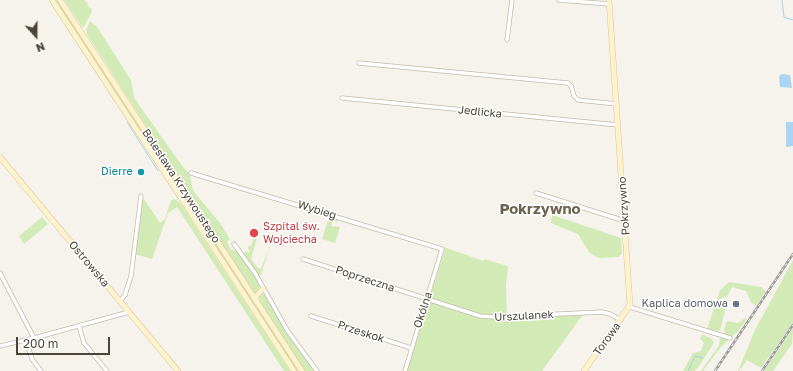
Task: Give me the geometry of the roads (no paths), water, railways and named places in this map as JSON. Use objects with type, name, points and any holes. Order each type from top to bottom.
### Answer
[{"type":"main road","name":"Bolesława Krzywoustego","points":[[52,0],[294,371]]},
{"type":"main road","name":"Bolesława Krzywoustego","points":[[60,0],[302,371]]},
{"type":"main road","name":"Pokrzywno","points":[[609,2],[630,308]]},
{"type":"main road","name":"Ostrowska","points":[[0,156],[178,371]]},
{"type":"main road","points":[[256,301],[256,296],[263,289]]},
{"type":"main road","name":"Torowa","points":[[584,371],[630,308]]},
{"type":"street","points":[[507,40],[512,0]]},
{"type":"street","points":[[559,0],[609,2]]},
{"type":"street","points":[[358,63],[568,83],[571,86],[574,96],[578,100],[617,104]]},
{"type":"street","name":"Jedlicka","points":[[342,98],[618,125]]},
{"type":"street","name":"Wybieg","points":[[191,172],[442,249]]},
{"type":"street","points":[[536,193],[625,222]]},
{"type":"street","points":[[120,301],[125,295],[131,276],[141,196]]},
{"type":"street","name":"Bolesława Krzywoustego","points":[[234,244],[254,273],[294,340],[317,371]]},
{"type":"street","name":"Okólna","points":[[405,371],[442,249]]},
{"type":"street","name":"Poprzeczna","points":[[303,259],[427,299]]},
{"type":"street","points":[[0,274],[34,338]]},
{"type":"street","name":"Urszulanek","points":[[427,299],[488,317],[602,312],[622,320]]},
{"type":"street","points":[[630,308],[653,313],[699,330],[730,338]]},
{"type":"street","points":[[0,346],[129,312]]},
{"type":"street","name":"Przeskok","points":[[311,316],[411,348]]},
{"type":"street","points":[[79,326],[86,345],[107,371]]},
{"type":"street","points":[[26,340],[32,359],[41,371]]},
{"type":"water","points":[[782,74],[790,75],[792,88],[780,87],[779,76]]},
{"type":"water","points":[[786,122],[793,122],[793,146],[786,147]]},
{"type":"waterway","points":[[782,0],[784,17],[793,20]]},
{"type":"waterway","points":[[127,122],[158,171]]},
{"type":"waterway","points":[[688,371],[695,356],[703,358]]},
{"type":"railway","points":[[715,371],[793,254]]},
{"type":"railway","points":[[762,371],[793,325]]},
{"type":"place","name":"Dierre","points":[[141,172]]},
{"type":"place","name":"Szpital św. Wojciecha","points":[[254,233]]},
{"type":"place","name":"Kaplica domowa","points":[[736,304]]},
{"type":"district","name":"Pokrzywno","points":[[540,209]]}]
